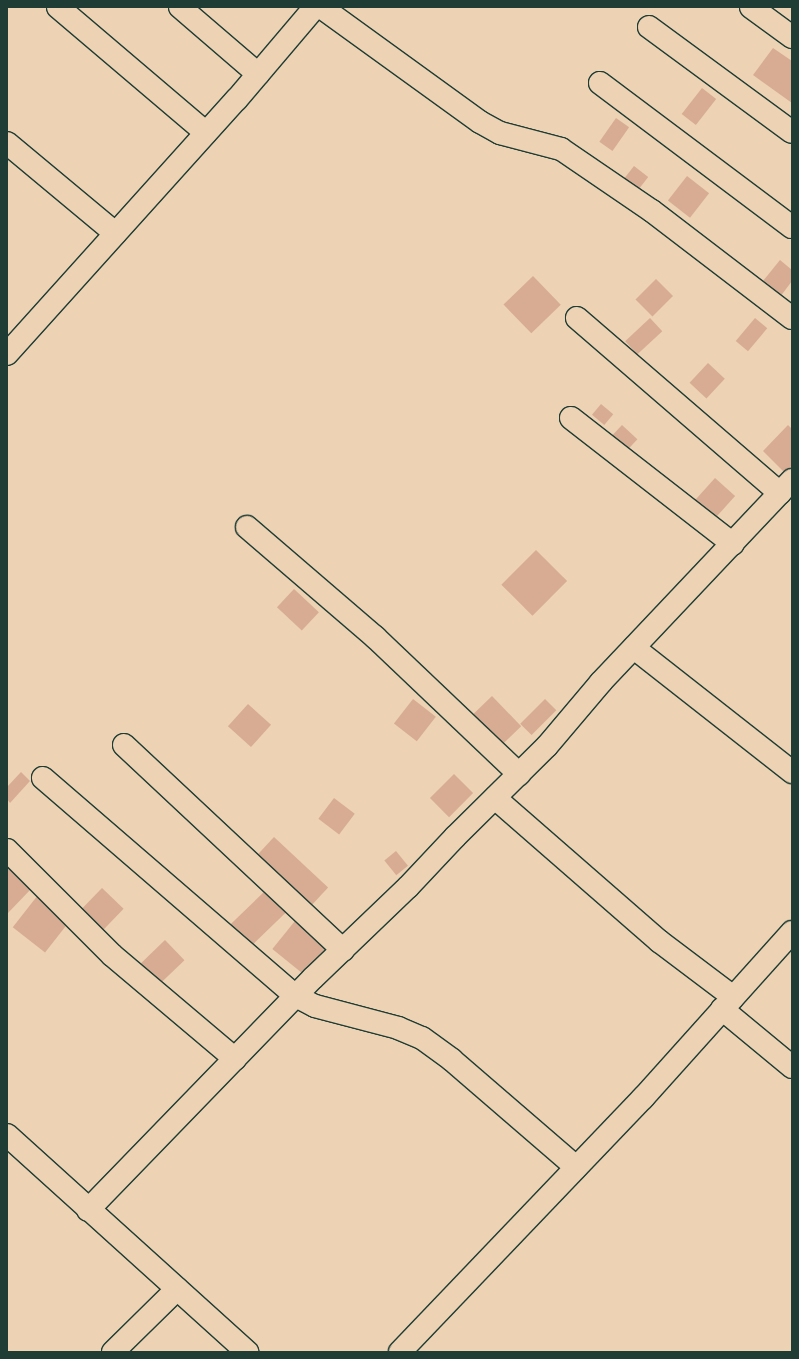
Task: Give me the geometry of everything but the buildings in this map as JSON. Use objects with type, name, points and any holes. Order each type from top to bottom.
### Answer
[{"type":"street","points":[[58,7],[206,133]]},
{"type":"street","points":[[180,7],[258,74]]},
{"type":"street","points":[[7,354],[206,133],[315,7]]},
{"type":"street","points":[[321,7],[480,122],[500,133],[561,149],[652,211],[792,318]]},
{"type":"street","points":[[751,7],[792,36]]},
{"type":"street","points":[[649,27],[792,132]]},
{"type":"street","points":[[600,83],[792,227]]},
{"type":"street","points":[[7,143],[115,233]]},
{"type":"street","points":[[88,1210],[296,996],[519,774],[634,648],[786,487],[577,318]]},
{"type":"street","points":[[571,418],[733,544]]},
{"type":"street","points":[[247,527],[375,637],[519,774]]},
{"type":"street","points":[[634,648],[792,772]]},
{"type":"street","points":[[124,745],[343,950]]},
{"type":"street","points":[[43,778],[296,996],[315,1006],[398,1028],[422,1038],[452,1060],[576,1167]]},
{"type":"street","points":[[495,798],[728,1003],[792,1067]]},
{"type":"street","points":[[7,850],[112,955],[234,1059]]},
{"type":"street","points":[[400,1352],[576,1167],[728,1003],[788,944]]},
{"type":"street","points":[[7,1136],[176,1289],[236,1348]]},
{"type":"street","points":[[113,1352],[176,1289]]}]
